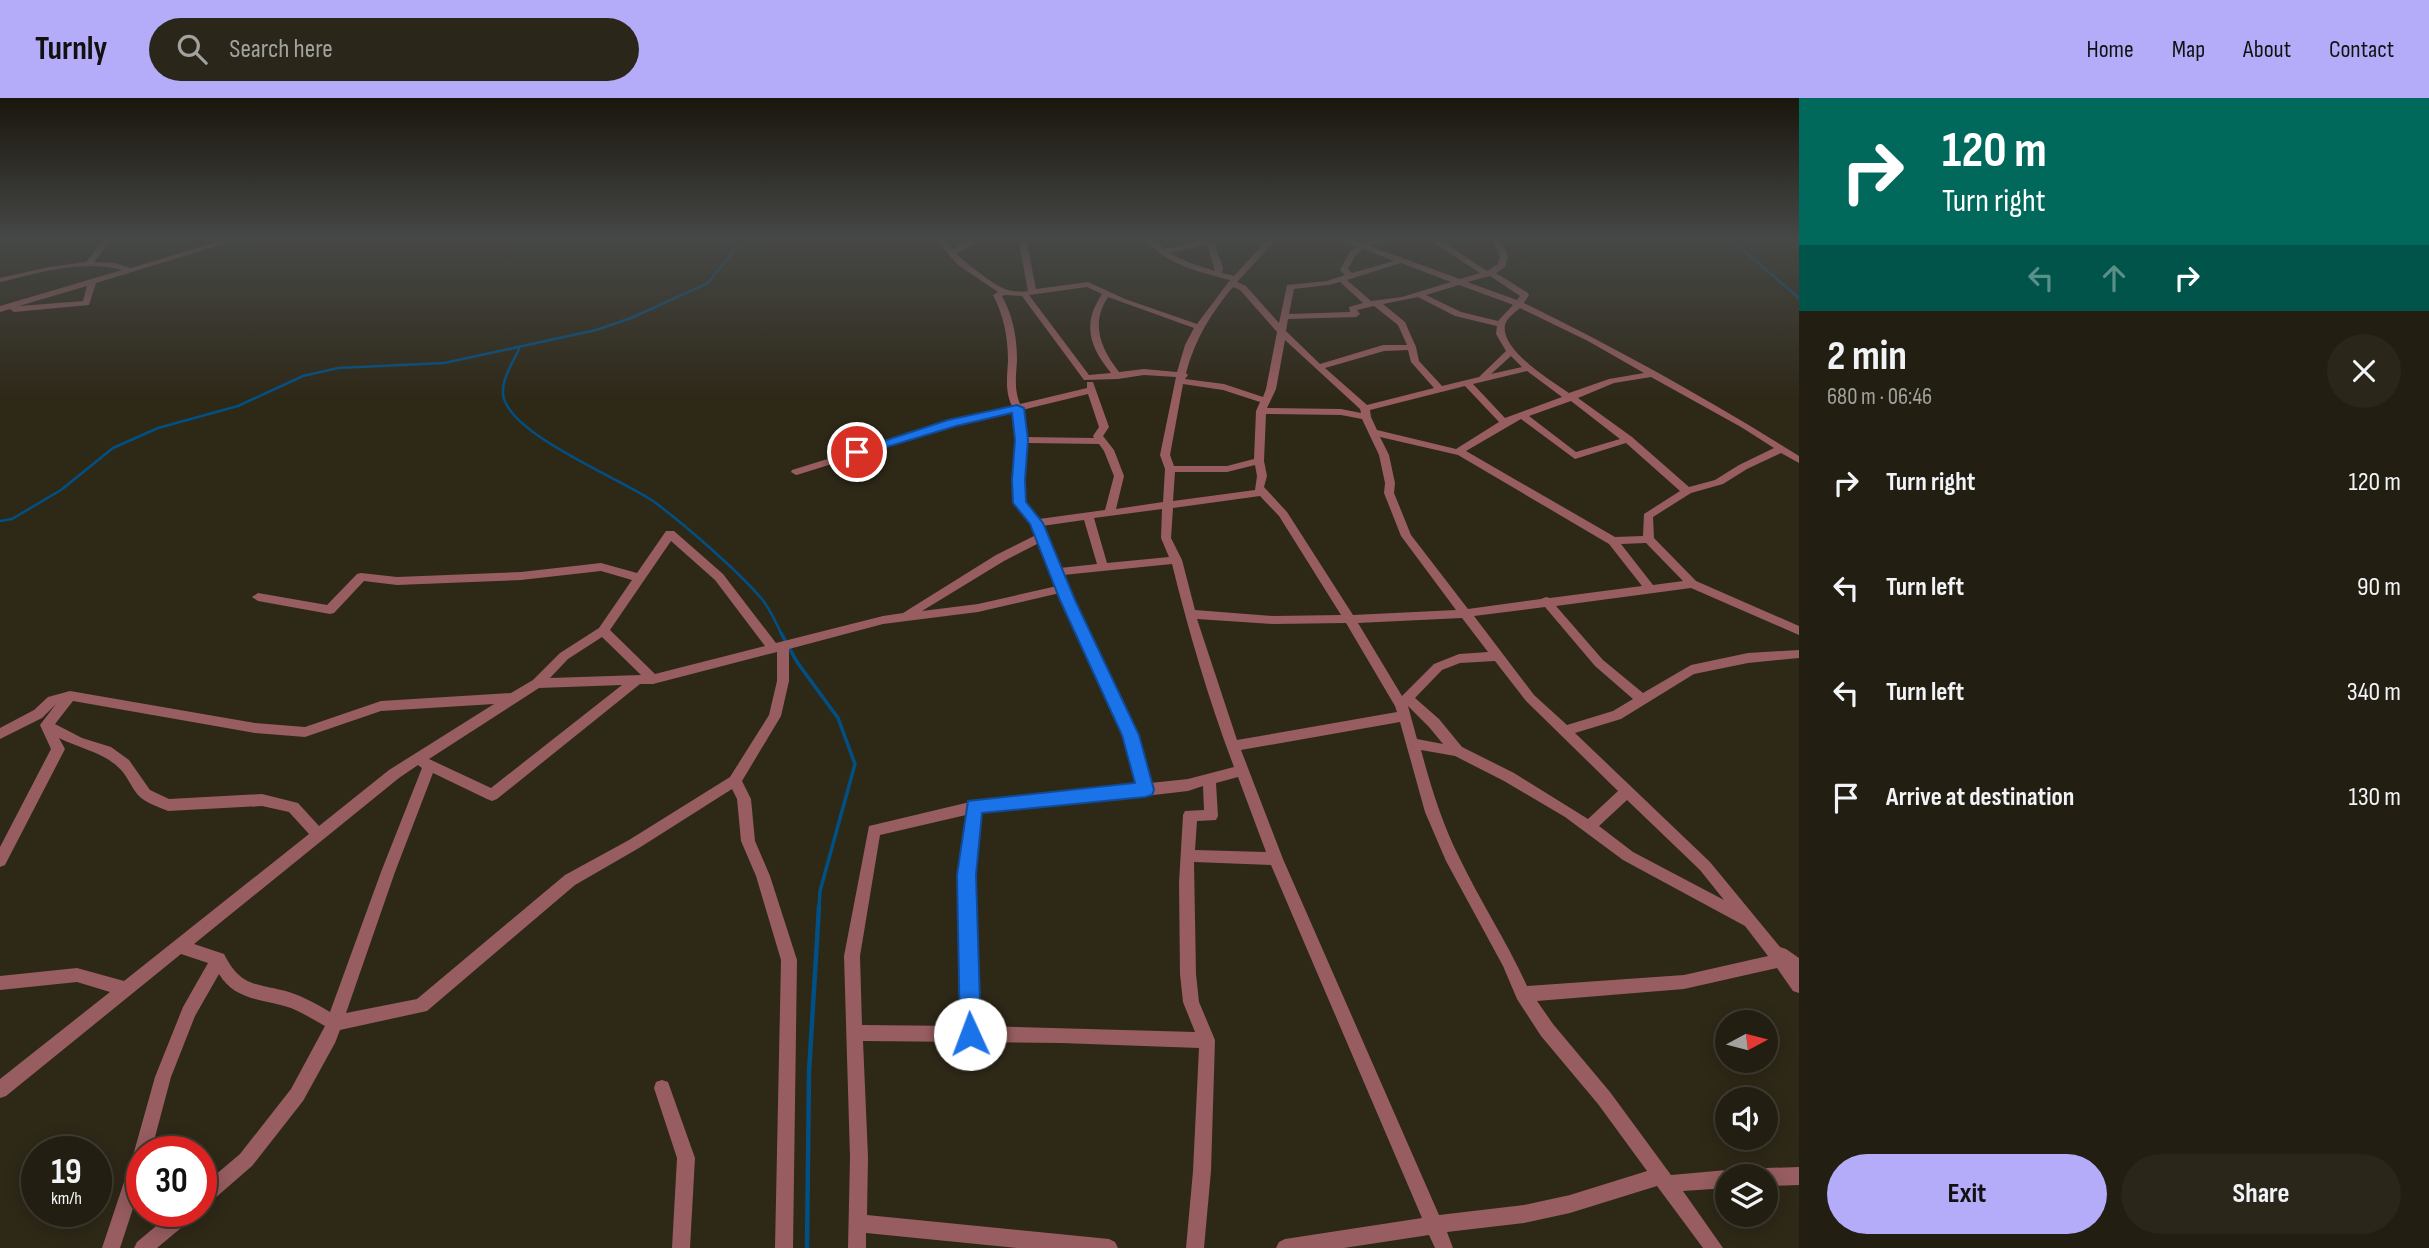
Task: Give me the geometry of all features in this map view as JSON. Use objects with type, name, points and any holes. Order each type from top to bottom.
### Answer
[{"type":"street","points":[[0,309],[58,292]]},
{"type":"street","points":[[0,309],[86,303],[90,292]]},
{"type":"street","points":[[1037,292],[1004,292],[998,295],[1008,314],[1012,354],[1011,398],[1017,408],[1022,440],[1018,480],[1020,503],[1036,523],[1131,735],[1145,790]]},
{"type":"street","points":[[1104,292],[1199,327]]},
{"type":"street","points":[[1225,292],[1199,327],[1188,352],[1165,455],[1170,469],[1166,538],[1176,560],[1190,614],[1233,747],[1276,859],[1444,1248]]},
{"type":"street","points":[[1248,292],[1283,323],[1319,367],[1365,412],[1384,455],[1390,483],[1389,493],[1406,536],[1530,698],[1705,866],[1777,954],[1799,986]]},
{"type":"street","points":[[1289,292],[1278,353],[1264,406],[1259,461],[1262,477],[1259,488],[1283,514],[1405,707],[1432,812],[1453,862],[1508,961],[1523,994],[1547,1030],[1604,1098],[1714,1248]]},
{"type":"street","points":[[1361,292],[1372,304],[1402,324],[1415,362],[1440,390]]},
{"type":"street","points":[[1283,323],[1356,314],[1352,309],[1428,292]]},
{"type":"street","points":[[1484,292],[1520,305],[1591,340],[1799,460]]},
{"type":"street","points":[[1501,324],[1520,305],[1525,295],[1519,292]]},
{"type":"street","points":[[1028,293],[1087,378],[1092,390],[1104,427],[1098,436],[1103,441],[1119,476],[1110,513]]},
{"type":"street","points":[[1107,293],[1094,317],[1093,337],[1107,363],[1118,376]]},
{"type":"street","points":[[1419,294],[1471,321],[1501,324]]},
{"type":"street","points":[[1501,324],[1503,340],[1528,368],[1629,439],[1687,491]]},
{"type":"street","points":[[1319,367],[1383,348],[1412,347]]},
{"type":"street","points":[[1480,380],[1511,351]]},
{"type":"street","points":[[1087,378],[1144,372],[1224,387],[1264,406],[1365,412],[1528,368]]},
{"type":"street","points":[[1459,451],[1504,422],[1612,381],[1651,374]]},
{"type":"street","points":[[1466,383],[1504,422]]},
{"type":"street","points":[[796,472],[953,423],[1092,390]]},
{"type":"street","points":[[1522,415],[1575,456],[1629,439]]},
{"type":"street","points":[[1373,432],[1459,451],[1613,541],[1649,589]]},
{"type":"street","points":[[1022,440],[1103,441]]},
{"type":"street","points":[[1781,449],[1719,482],[1687,491],[1648,516],[1649,539],[1692,584],[1799,631]]},
{"type":"street","points":[[1170,469],[1227,469],[1259,461]]},
{"type":"street","points":[[1036,523],[1262,492]]},
{"type":"street","points":[[1088,516],[1103,567]]},
{"type":"street","points":[[0,1090],[181,947],[317,833],[537,683],[564,656],[603,631],[670,534],[719,577],[778,647],[783,681],[775,716],[736,781],[570,880],[421,1006],[334,1023],[299,1003],[235,985],[226,976],[219,959]]},
{"type":"street","points":[[902,618],[1000,558],[1041,537]]},
{"type":"street","points":[[1613,541],[1649,539]]},
{"type":"street","points":[[1056,572],[1176,560]]},
{"type":"street","points":[[258,597],[330,610],[360,577],[397,581],[521,576],[601,567],[639,578]]},
{"type":"street","points":[[1190,614],[1273,620],[1466,613],[1692,584]]},
{"type":"street","points":[[537,683],[653,679],[883,620],[978,608],[1063,588]]},
{"type":"street","points":[[1546,601],[1599,663],[1642,699]]},
{"type":"street","points":[[603,631],[653,679]]},
{"type":"street","points":[[1564,731],[1617,715],[1691,670],[1748,658],[1799,654]]},
{"type":"street","points":[[1233,747],[1405,707],[1438,667],[1459,659],[1498,656]]},
{"type":"street","points":[[424,762],[492,795],[637,680]]},
{"type":"street","points":[[0,734],[38,714],[52,699],[70,696],[255,728],[305,732],[381,706],[514,698]]},
{"type":"street","points":[[46,725],[70,696]]},
{"type":"street","points":[[1405,707],[1434,723],[1457,751]]},
{"type":"street","points":[[46,725],[78,742],[106,751],[124,764],[145,794],[168,806],[262,800],[293,807],[317,833]]},
{"type":"street","points":[[0,861],[58,749],[46,725]]},
{"type":"street","points":[[1413,744],[1457,751],[1509,777],[1570,813],[1628,856],[1752,923]]},
{"type":"street","points":[[217,1185],[246,1160],[297,1094],[334,1023],[424,762]]},
{"type":"street","points":[[857,1248],[859,1157],[852,956],[874,830],[974,807],[1188,785],[1242,769]]},
{"type":"street","points":[[1195,1248],[1202,1171],[1207,1041],[1191,1002],[1188,974],[1187,856],[1190,815],[1211,816],[1209,779]]},
{"type":"street","points":[[736,781],[744,799],[748,841],[767,888],[789,960],[784,1248]]},
{"type":"street","points":[[1589,827],[1627,791]]},
{"type":"street","points":[[970,1034],[966,875],[974,807]]},
{"type":"street","points":[[1187,856],[1276,859]]},
{"type":"street","points":[[181,947],[219,959]]},
{"type":"street","points":[[1523,994],[1684,982],[1777,954],[1799,967]]},
{"type":"street","points":[[146,1136],[163,1077],[189,1012],[219,959]]},
{"type":"street","points":[[0,983],[77,975],[126,989]]},
{"type":"street","points":[[855,1033],[1207,1041]]},
{"type":"street","points":[[662,1088],[686,1158],[681,1248]]},
{"type":"street","points":[[1778,1177],[1799,1176]]},
{"type":"street","points":[[1285,1248],[1524,1214],[1663,1180],[1715,1179]]},
{"type":"street","points":[[111,1248],[126,1202]]},
{"type":"street","points":[[857,1223],[1109,1248]]},
{"type":"street","points":[[143,1248],[169,1227]]},
{"type":"waterway","points":[[0,521],[12,519],[61,490],[113,448],[158,428],[238,406],[303,376],[338,368],[444,363],[596,330],[631,318],[689,292]]},
{"type":"waterway","points":[[1792,292],[1799,298]]},
{"type":"waterway","points":[[519,349],[503,387],[504,399],[512,413],[547,442],[653,501],[679,522],[750,586],[770,611],[781,633]]},
{"type":"waterway","points":[[781,633],[797,662],[838,718],[855,764],[820,891],[819,909]]},
{"type":"waterway","points":[[807,1248],[809,1072],[819,907]]},
{"type":"route","points":[[857,452],[953,423],[1017,408],[1022,440],[1018,480],[1020,503],[1036,523],[1042,542],[1131,735],[1145,790],[974,807],[966,875],[970,1034]]}]
